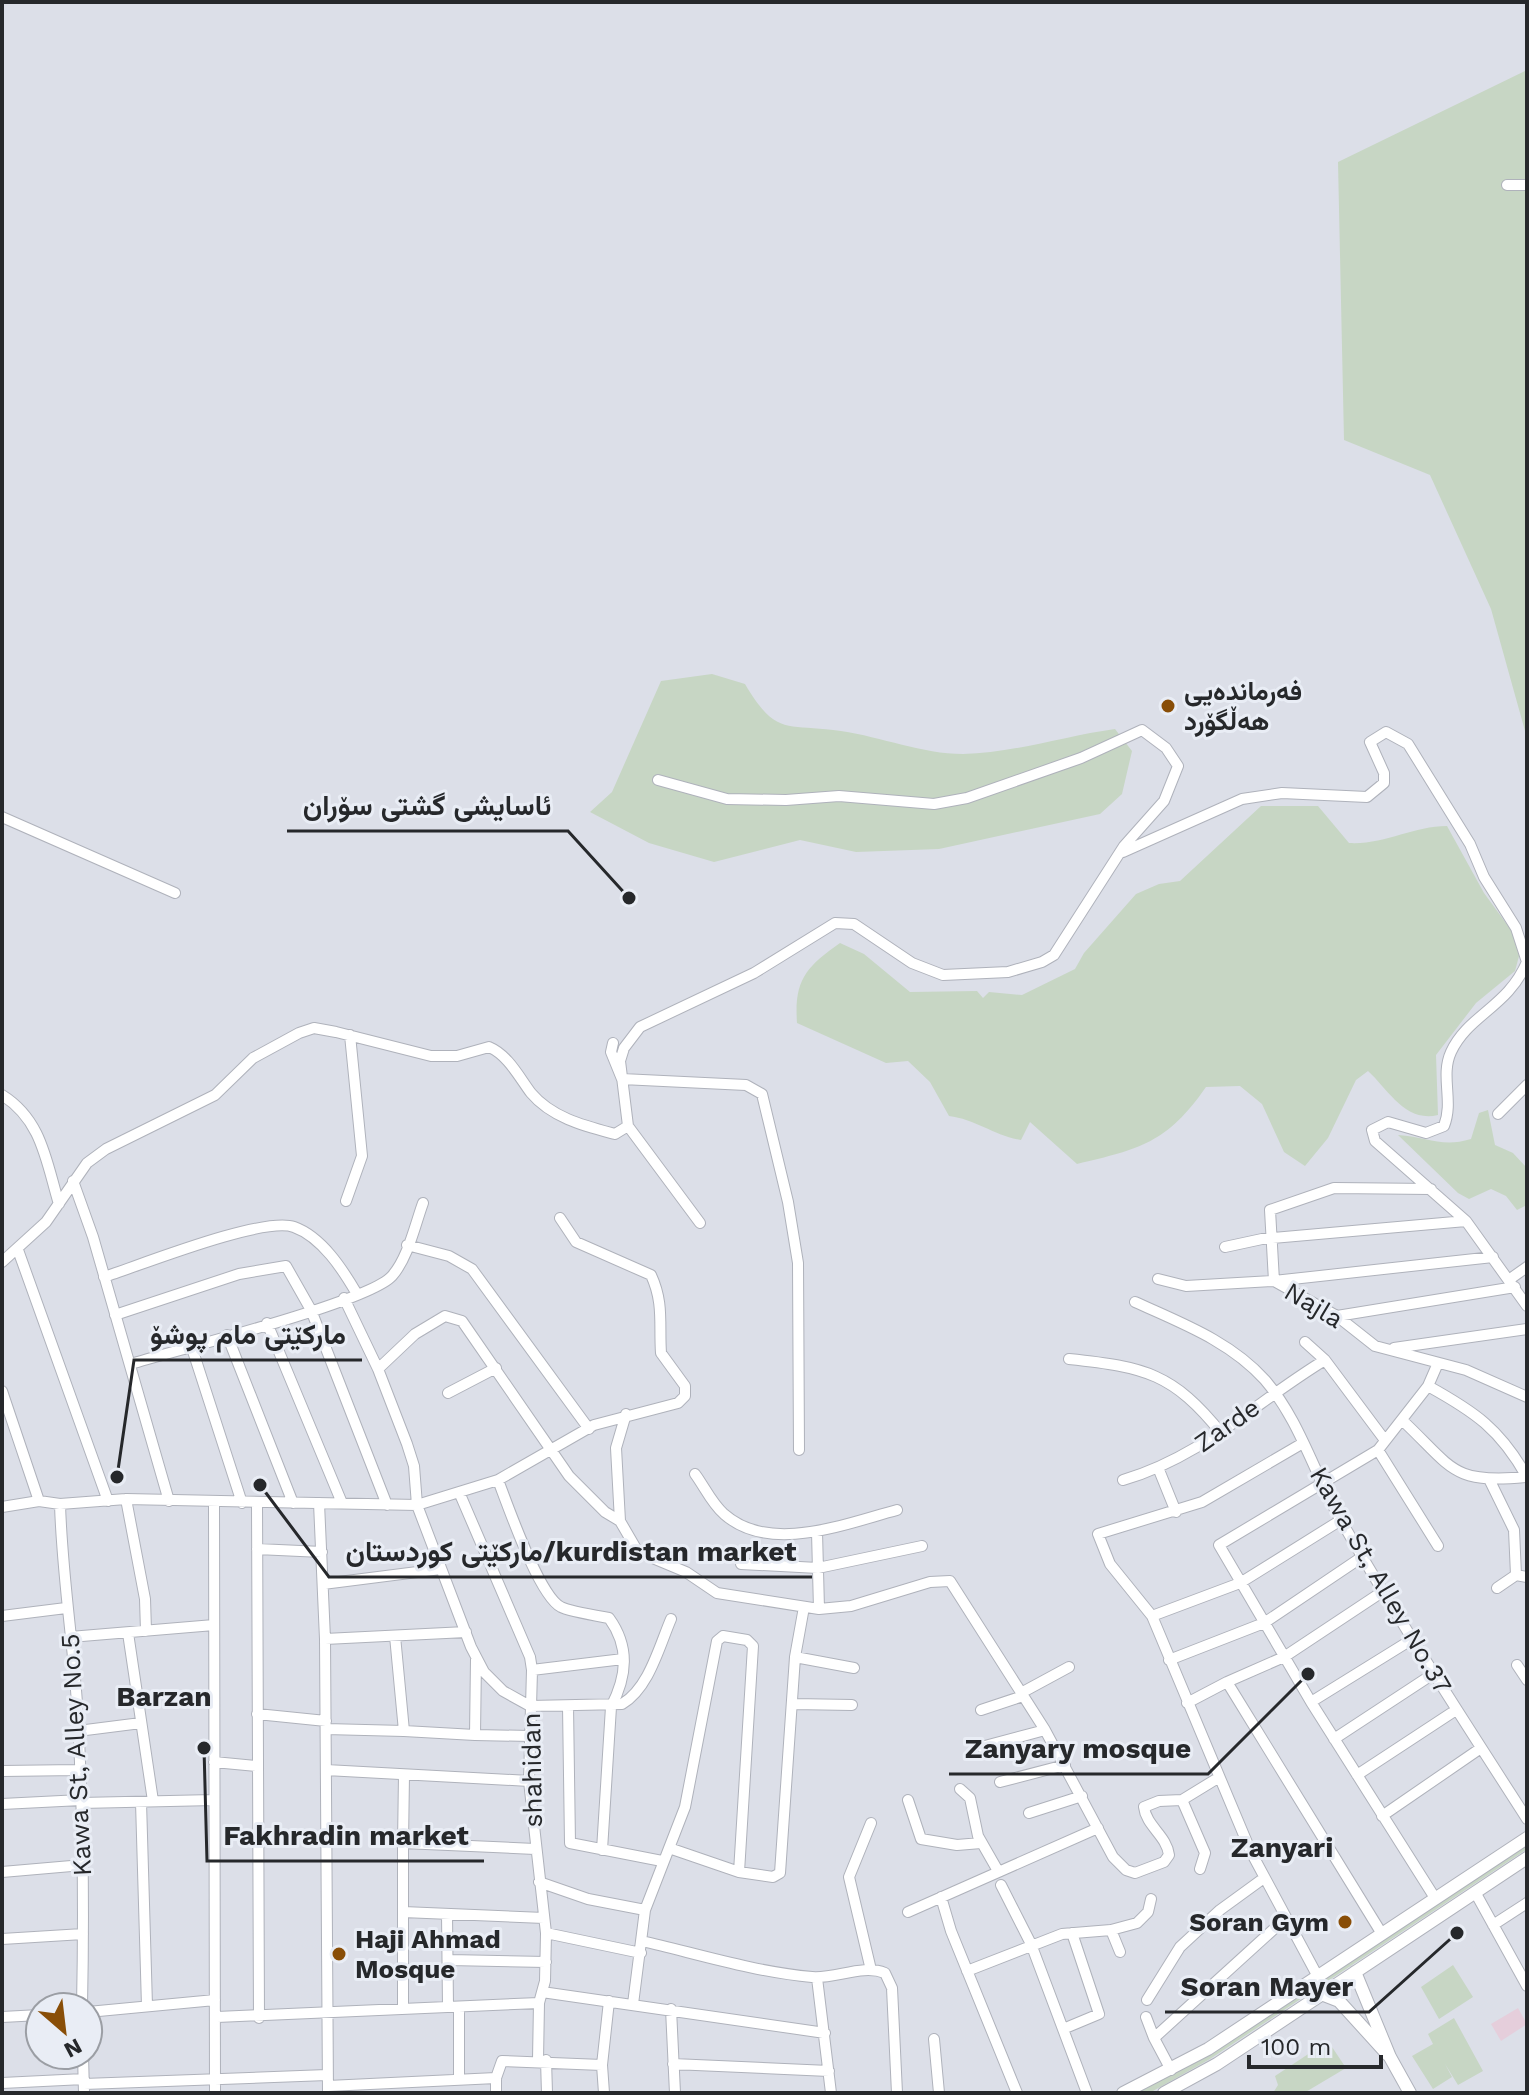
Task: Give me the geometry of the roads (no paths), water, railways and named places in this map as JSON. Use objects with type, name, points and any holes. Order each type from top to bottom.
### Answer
[{"type":"main road","points":[[1123,2093],[1208,2049],[1527,1838]]},
{"type":"main road","points":[[1164,2093],[1217,2064],[1527,1858]]},
{"type":"main road","points":[[1355,1972],[1390,2057],[1410,2093]]},
{"type":"main road","points":[[1321,1994],[1339,2001],[1390,2057]]},
{"type":"street","points":[[1507,185],[1527,185]]},
{"type":"street","points":[[658,780],[727,799],[786,800],[839,796],[934,804],[967,798],[1081,758],[1142,730],[1166,748],[1178,766],[1164,801],[1118,855],[1054,955],[1032,967],[943,975],[912,963],[854,924],[835,923],[754,973],[640,1027],[624,1048],[622,1079],[628,1126],[700,1223]]},
{"type":"street","points":[[1118,855],[1159,833],[1242,799],[1282,793],[1367,797],[1384,783],[1384,773],[1370,742],[1386,732],[1408,744],[1470,844],[1484,877],[1503,903],[1527,962],[1518,984],[1464,1032],[1451,1052],[1445,1073],[1449,1104],[1444,1126],[1426,1133],[1388,1122],[1372,1130],[1375,1141],[1466,1221],[1527,1306]]},
{"type":"street","points":[[2,817],[175,893]]},
{"type":"street","points":[[2,1262],[18,1250],[59,1204],[87,1163],[106,1149],[215,1095],[253,1058],[289,1037],[314,1028],[431,1056],[457,1056],[489,1047],[501,1053],[534,1096],[569,1121],[615,1134],[628,1126]]},
{"type":"street","points":[[346,1201],[362,1156],[350,1035]]},
{"type":"street","points":[[613,1043],[611,1052],[622,1079]]},
{"type":"street","points":[[622,1079],[746,1085],[762,1094],[788,1202],[798,1263],[799,1450]]},
{"type":"street","points":[[1498,1114],[1527,1085]]},
{"type":"street","points":[[2,1095],[22,1107],[33,1126],[47,1153],[59,1204]]},
{"type":"street","points":[[73,1181],[131,1364],[169,1501]]},
{"type":"street","name":"Najla","points":[[1431,1189],[1318,1191],[1270,1210],[1274,1281],[1337,1316],[1375,1346],[1466,1370],[1527,1397]]},
{"type":"street","points":[[131,1364],[311,1310],[390,1279],[423,1203]]},
{"type":"street","points":[[2,1507],[39,1501],[60,1504],[126,1499],[417,1505],[498,1480],[589,1429],[626,1414],[671,1406],[685,1396],[685,1386],[661,1353],[663,1328],[658,1290],[651,1275],[576,1242],[560,1218]]},
{"type":"street","points":[[1225,1247],[1466,1221]]},
{"type":"street","points":[[104,1277],[209,1242],[281,1224],[309,1235],[343,1271],[357,1294]]},
{"type":"street","points":[[407,1245],[449,1256],[472,1269],[589,1429]]},
{"type":"street","points":[[18,1250],[108,1501]]},
{"type":"street","points":[[1158,1279],[1186,1286],[1274,1281],[1493,1257]]},
{"type":"street","points":[[115,1315],[277,1265],[291,1271],[311,1310],[387,1505]]},
{"type":"street","points":[[1337,1316],[1513,1283],[1527,1267]]},
{"type":"street","points":[[344,1298],[378,1369],[414,1466],[417,1505],[476,1657],[484,1672],[503,1691],[530,1706],[611,1707],[632,1699],[671,1619]]},
{"type":"street","name":"Kawa St, Alley No.37","points":[[1135,1302],[1229,1347],[1273,1391],[1293,1420],[1321,1484],[1382,1592],[1527,1819]]},
{"type":"street","points":[[378,1369],[415,1334],[445,1316],[462,1321],[552,1450],[581,1488],[620,1521],[638,1552],[686,1572],[717,1593],[819,1609],[851,1606],[930,1582],[950,1581],[1045,1730],[1113,1857],[1126,1870],[1135,1873],[1150,1869],[1169,1855],[1168,1847],[1148,1821],[1144,1807],[1159,1801],[1182,1800],[1218,1778]]},
{"type":"street","points":[[267,1323],[342,1503]]},
{"type":"street","points":[[1388,1349],[1527,1329]]},
{"type":"street","points":[[227,1335],[293,1503]]},
{"type":"street","points":[[1305,1342],[1325,1360],[1381,1444],[1438,1546]]},
{"type":"street","points":[[191,1345],[242,1503]]},
{"type":"street","points":[[1069,1359],[1124,1365],[1165,1379],[1205,1412],[1222,1434]]},
{"type":"street","name":"Zarde","points":[[1123,1480],[1159,1470],[1222,1434],[1273,1391],[1325,1360]]},
{"type":"street","points":[[1435,1898],[1311,1702],[1219,1545],[1381,1444],[1428,1386],[1438,1363]]},
{"type":"street","points":[[448,1393],[496,1368]]},
{"type":"street","points":[[1402,1420],[1459,1474],[1490,1481],[1527,1477],[1496,1431],[1473,1411],[1428,1386]]},
{"type":"street","points":[[2,1391],[39,1501]]},
{"type":"street","points":[[620,1521],[616,1448],[626,1414]]},
{"type":"street","points":[[1303,1443],[1252,1475],[1176,1512],[1111,1527],[1098,1534],[1110,1564],[1152,1616],[1218,1778],[1264,1878],[1317,1975]]},
{"type":"street","points":[[1159,1470],[1176,1512]]},
{"type":"street","points":[[695,1474],[724,1515],[767,1532],[817,1532],[897,1510]]},
{"type":"street","points":[[498,1480],[526,1552],[550,1598],[562,1608],[609,1618],[619,1632],[623,1659],[621,1688],[611,1707],[602,1850]]},
{"type":"street","points":[[1490,1481],[1514,1530],[1522,1576],[1497,1588]]},
{"type":"street","name":"shahidan","points":[[459,1492],[530,1657],[532,1670],[529,1781],[546,1933],[546,1962],[540,1998],[542,2060],[547,2093]]},
{"type":"street","points":[[126,1499],[145,1599],[146,1631]]},
{"type":"street","points":[[257,1502],[259,2018]]},
{"type":"street","points":[[214,1503],[215,2093]]},
{"type":"street","points":[[319,1503],[325,1639],[328,2085]]},
{"type":"street","name":"Kawa St, Alley No.5","points":[[60,1504],[78,1731],[83,1865],[82,1991]]},
{"type":"street","points":[[1152,1616],[1240,1583],[1341,1520]]},
{"type":"street","points":[[817,1532],[819,1609]]},
{"type":"street","points":[[741,1564],[818,1568],[922,1546]]},
{"type":"street","points":[[257,1549],[322,1552]]},
{"type":"street","points":[[1169,1660],[1264,1623],[1362,1557]]},
{"type":"street","points":[[323,1584],[441,1569]]},
{"type":"street","points":[[1187,1703],[1284,1657],[1382,1592]]},
{"type":"street","points":[[669,1848],[739,1872],[773,1877],[780,1873],[795,1657],[804,1607]]},
{"type":"street","points":[[2,1616],[66,1608]]},
{"type":"street","points":[[70,1637],[214,1625]]},
{"type":"street","points":[[325,1639],[466,1632]]},
{"type":"street","points":[[128,1633],[153,1801]]},
{"type":"street","points":[[395,1636],[404,1731]]},
{"type":"street","points":[[633,2004],[645,1910],[685,1807],[717,1641],[723,1636],[747,1640],[753,1646],[739,1872]]},
{"type":"street","points":[[1311,1702],[1411,1640]]},
{"type":"street","points":[[475,1735],[476,1657]]},
{"type":"street","points":[[795,1657],[854,1668]]},
{"type":"street","points":[[532,1670],[623,1659]]},
{"type":"street","points":[[1517,1665],[1527,1680]]},
{"type":"street","points":[[981,1710],[1022,1694],[1069,1667]]},
{"type":"street","points":[[1334,1739],[1433,1674]]},
{"type":"street","points":[[1227,1682],[1382,1934]]},
{"type":"street","points":[[793,1704],[852,1705]]},
{"type":"street","points":[[568,1706],[570,1843],[662,1861]]},
{"type":"street","points":[[1357,1775],[1456,1710]]},
{"type":"street","points":[[257,1714],[326,1725],[530,1736]]},
{"type":"street","points":[[78,1731],[141,1723]]},
{"type":"street","points":[[981,1747],[1045,1730]]},
{"type":"street","points":[[1382,1816],[1481,1748]]},
{"type":"street","points":[[214,1762],[257,1766]]},
{"type":"street","points":[[1000,1782],[1065,1765]]},
{"type":"street","points":[[2,1771],[78,1770]]},
{"type":"street","points":[[326,1770],[529,1781]]},
{"type":"street","points":[[403,2009],[404,1775]]},
{"type":"street","points":[[960,1789],[970,1798],[981,1843],[998,1871]]},
{"type":"street","points":[[1029,1813],[1082,1796]]},
{"type":"street","points":[[2,1804],[214,1800]]},
{"type":"street","points":[[908,1800],[921,1839],[957,1845],[981,1843]]},
{"type":"street","points":[[1182,1800],[1205,1853],[1200,1869]]},
{"type":"street","points":[[141,1802],[147,2006]]},
{"type":"street","points":[[871,1823],[849,1877],[871,1970]]},
{"type":"street","points":[[908,1912],[1098,1828]]},
{"type":"street","points":[[403,1843],[535,1849]]},
{"type":"street","points":[[2,1872],[83,1865]]},
{"type":"street","points":[[1147,2000],[1180,1947],[1220,1910],[1264,1878]]},
{"type":"street","points":[[539,1882],[588,1899],[645,1910]]},
{"type":"street","points":[[1001,1885],[1031,1944],[1087,2093]]},
{"type":"street","points":[[1475,1892],[1527,1986]]},
{"type":"street","points":[[941,1897],[967,1971],[1017,2093]]},
{"type":"street","points":[[967,1971],[1031,1944],[1072,1933],[1111,1930],[1137,1923],[1148,1912],[1151,1899]]},
{"type":"street","points":[[1493,1925],[1527,1903]]},
{"type":"street","points":[[403,1912],[544,1918]]},
{"type":"street","points":[[447,1914],[459,2079]]},
{"type":"street","points":[[1154,2038],[1286,1918]]},
{"type":"street","points":[[1111,1930],[1120,1952]]},
{"type":"street","points":[[546,1933],[817,1978],[871,1970],[885,1973],[892,1988],[897,2093]]},
{"type":"street","points":[[1063,2029],[1099,2014],[1072,1933]]},
{"type":"street","points":[[2,1939],[83,1934]]},
{"type":"street","points":[[449,1960],[546,1962]]},
{"type":"street","points":[[817,1978],[831,2093]]},
{"type":"street","points":[[217,2017],[329,2015],[540,1998],[609,2001],[825,2033]]},
{"type":"street","points":[[104,2010],[215,2000]]},
{"type":"street","points":[[604,2093],[602,2065],[609,2001]]},
{"type":"street","points":[[671,2009],[675,2093]]},
{"type":"street","points":[[2,2017],[24,2016]]},
{"type":"street","points":[[1146,2017],[1171,2070]]},
{"type":"street","points":[[934,2039],[939,2093]]},
{"type":"street","points":[[496,2093],[496,2078],[502,2061],[542,2060],[602,2065]]},
{"type":"street","points":[[673,2064],[829,2071]]},
{"type":"street","points":[[2,2083],[84,2085],[215,2077],[328,2085],[496,2078]]},
{"type":"place","name":"فەرماندەیی هەڵگۆرد","points":[[1168,706]]},
{"type":"place","name":"ئاسایشی گشتی سۆران","points":[[629,898]]},
{"type":"place","name":"مارکێتی مام پوشۆ","points":[[117,1477]]},
{"type":"place","name":"مارکێتی کوردستان/kurdistan market","points":[[260,1485]]},
{"type":"place","name":"Zanyary mosque","points":[[1308,1674]]},
{"type":"place","name":"Fakhradin market","points":[[204,1748]]},
{"type":"place","name":"Soran Gym","points":[[1345,1922]]},
{"type":"place","name":"Soran Mayer","points":[[1457,1933]]},
{"type":"place","name":"Haji Ahmad Mosque","points":[[339,1954]]},
{"type":"district","name":"Barzan","points":[[164,1696]]},
{"type":"district","name":"Zanyari","points":[[1282,1847]]}]
